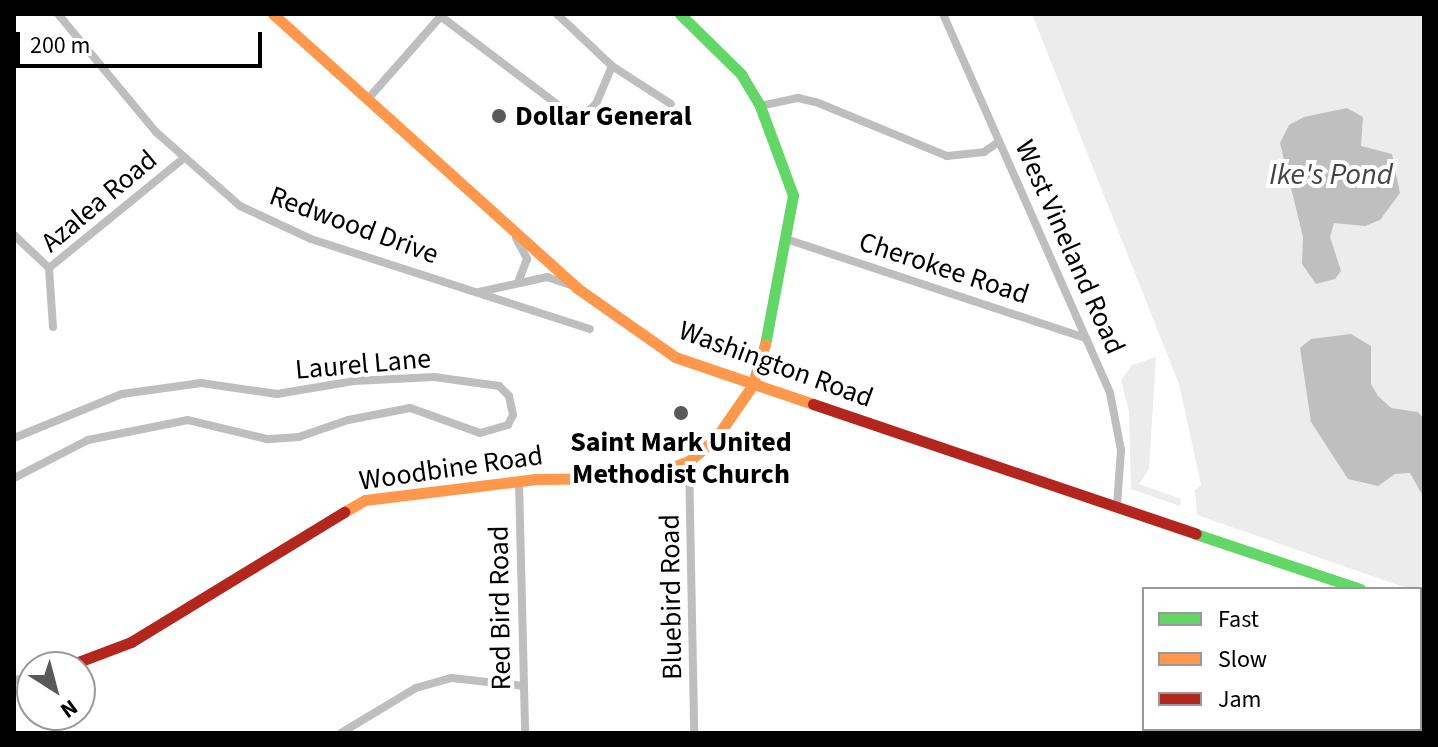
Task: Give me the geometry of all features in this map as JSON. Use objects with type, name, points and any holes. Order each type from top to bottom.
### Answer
[{"type":"main road","name":"Washington Road","points":[[273,14],[577,288],[675,357],[752,386],[1354,587]]},
{"type":"main road","name":"Woodbine Road","points":[[96,655],[131,642],[357,503],[519,481],[643,478],[689,461],[731,422],[752,386],[789,240],[793,195],[760,106],[741,74],[680,14]]},
{"type":"street","name":"Redwood Drive","points":[[58,14],[120,93],[184,158],[240,206],[275,223],[590,329]]},
{"type":"street","points":[[557,14],[612,66],[671,104]]},
{"type":"street","name":"West Vineland Road","points":[[943,14],[1086,338],[1119,425],[1117,506]]},
{"type":"street","points":[[367,100],[442,16],[578,120],[596,104],[612,66]]},
{"type":"street","points":[[760,106],[798,98],[816,102],[947,156],[984,152],[999,142]]},
{"type":"street","name":"Azalea Road","points":[[53,327],[49,268],[184,158]]},
{"type":"street","points":[[505,223],[527,259],[519,280]]},
{"type":"street","points":[[14,235],[49,268]]},
{"type":"street","name":"Cherokee Road","points":[[789,240],[1086,338]]},
{"type":"street","points":[[478,292],[519,280],[547,277],[577,288]]},
{"type":"street","name":"Laurel Lane","points":[[14,438],[122,394],[201,383],[277,394],[354,381],[434,377],[499,386],[509,396],[513,415],[508,425],[480,433],[431,411],[410,408],[348,420],[299,437],[267,439],[188,420],[88,440],[14,478]]},
{"type":"street","name":"Bluebird Road","points":[[689,461],[694,733]]},
{"type":"street","name":"Red Bird Road","points":[[519,481],[525,733]]},
{"type":"street","points":[[341,733],[416,688],[452,678],[524,686]]},
{"type":"shaded area","points":[[1032,14],[1424,14],[1424,594],[1422,587],[1404,587],[1197,515],[1195,490],[1201,485],[1179,384]]},
{"type":"shaded area","points":[[1156,357],[1149,469],[1139,484],[1181,499],[1180,506],[1131,489],[1129,412],[1121,380],[1132,365]]},
{"type":"water","name":"Ike's Pond","points":[[1347,108],[1363,117],[1361,146],[1392,154],[1400,193],[1380,220],[1365,226],[1334,223],[1330,237],[1341,271],[1335,279],[1316,284],[1302,264],[1303,237],[1280,143],[1289,125],[1304,117]]},
{"type":"water","points":[[1351,334],[1371,346],[1371,384],[1378,396],[1391,408],[1418,412],[1424,419],[1424,498],[1410,473],[1395,474],[1378,486],[1348,479],[1311,422],[1300,348],[1311,339]]},
{"type":"traffic: fast","points":[[680,14],[741,74],[760,106],[793,195],[765,344]]},
{"type":"traffic: fast","points":[[1196,534],[1354,587]]},
{"type":"traffic: slow","points":[[273,14],[577,288],[675,357],[813,404]]},
{"type":"traffic: slow","points":[[344,512],[365,500],[536,479],[643,478],[689,461],[716,438],[752,386],[765,344]]},
{"type":"traffic: jam","points":[[813,404],[1196,534]]},
{"type":"traffic: jam","points":[[96,655],[131,642],[344,512]]},
{"type":"place","name":"Dollar General","points":[[499,116]]},
{"type":"place","name":"Saint Mark United Methodist Church","points":[[681,413]]}]
